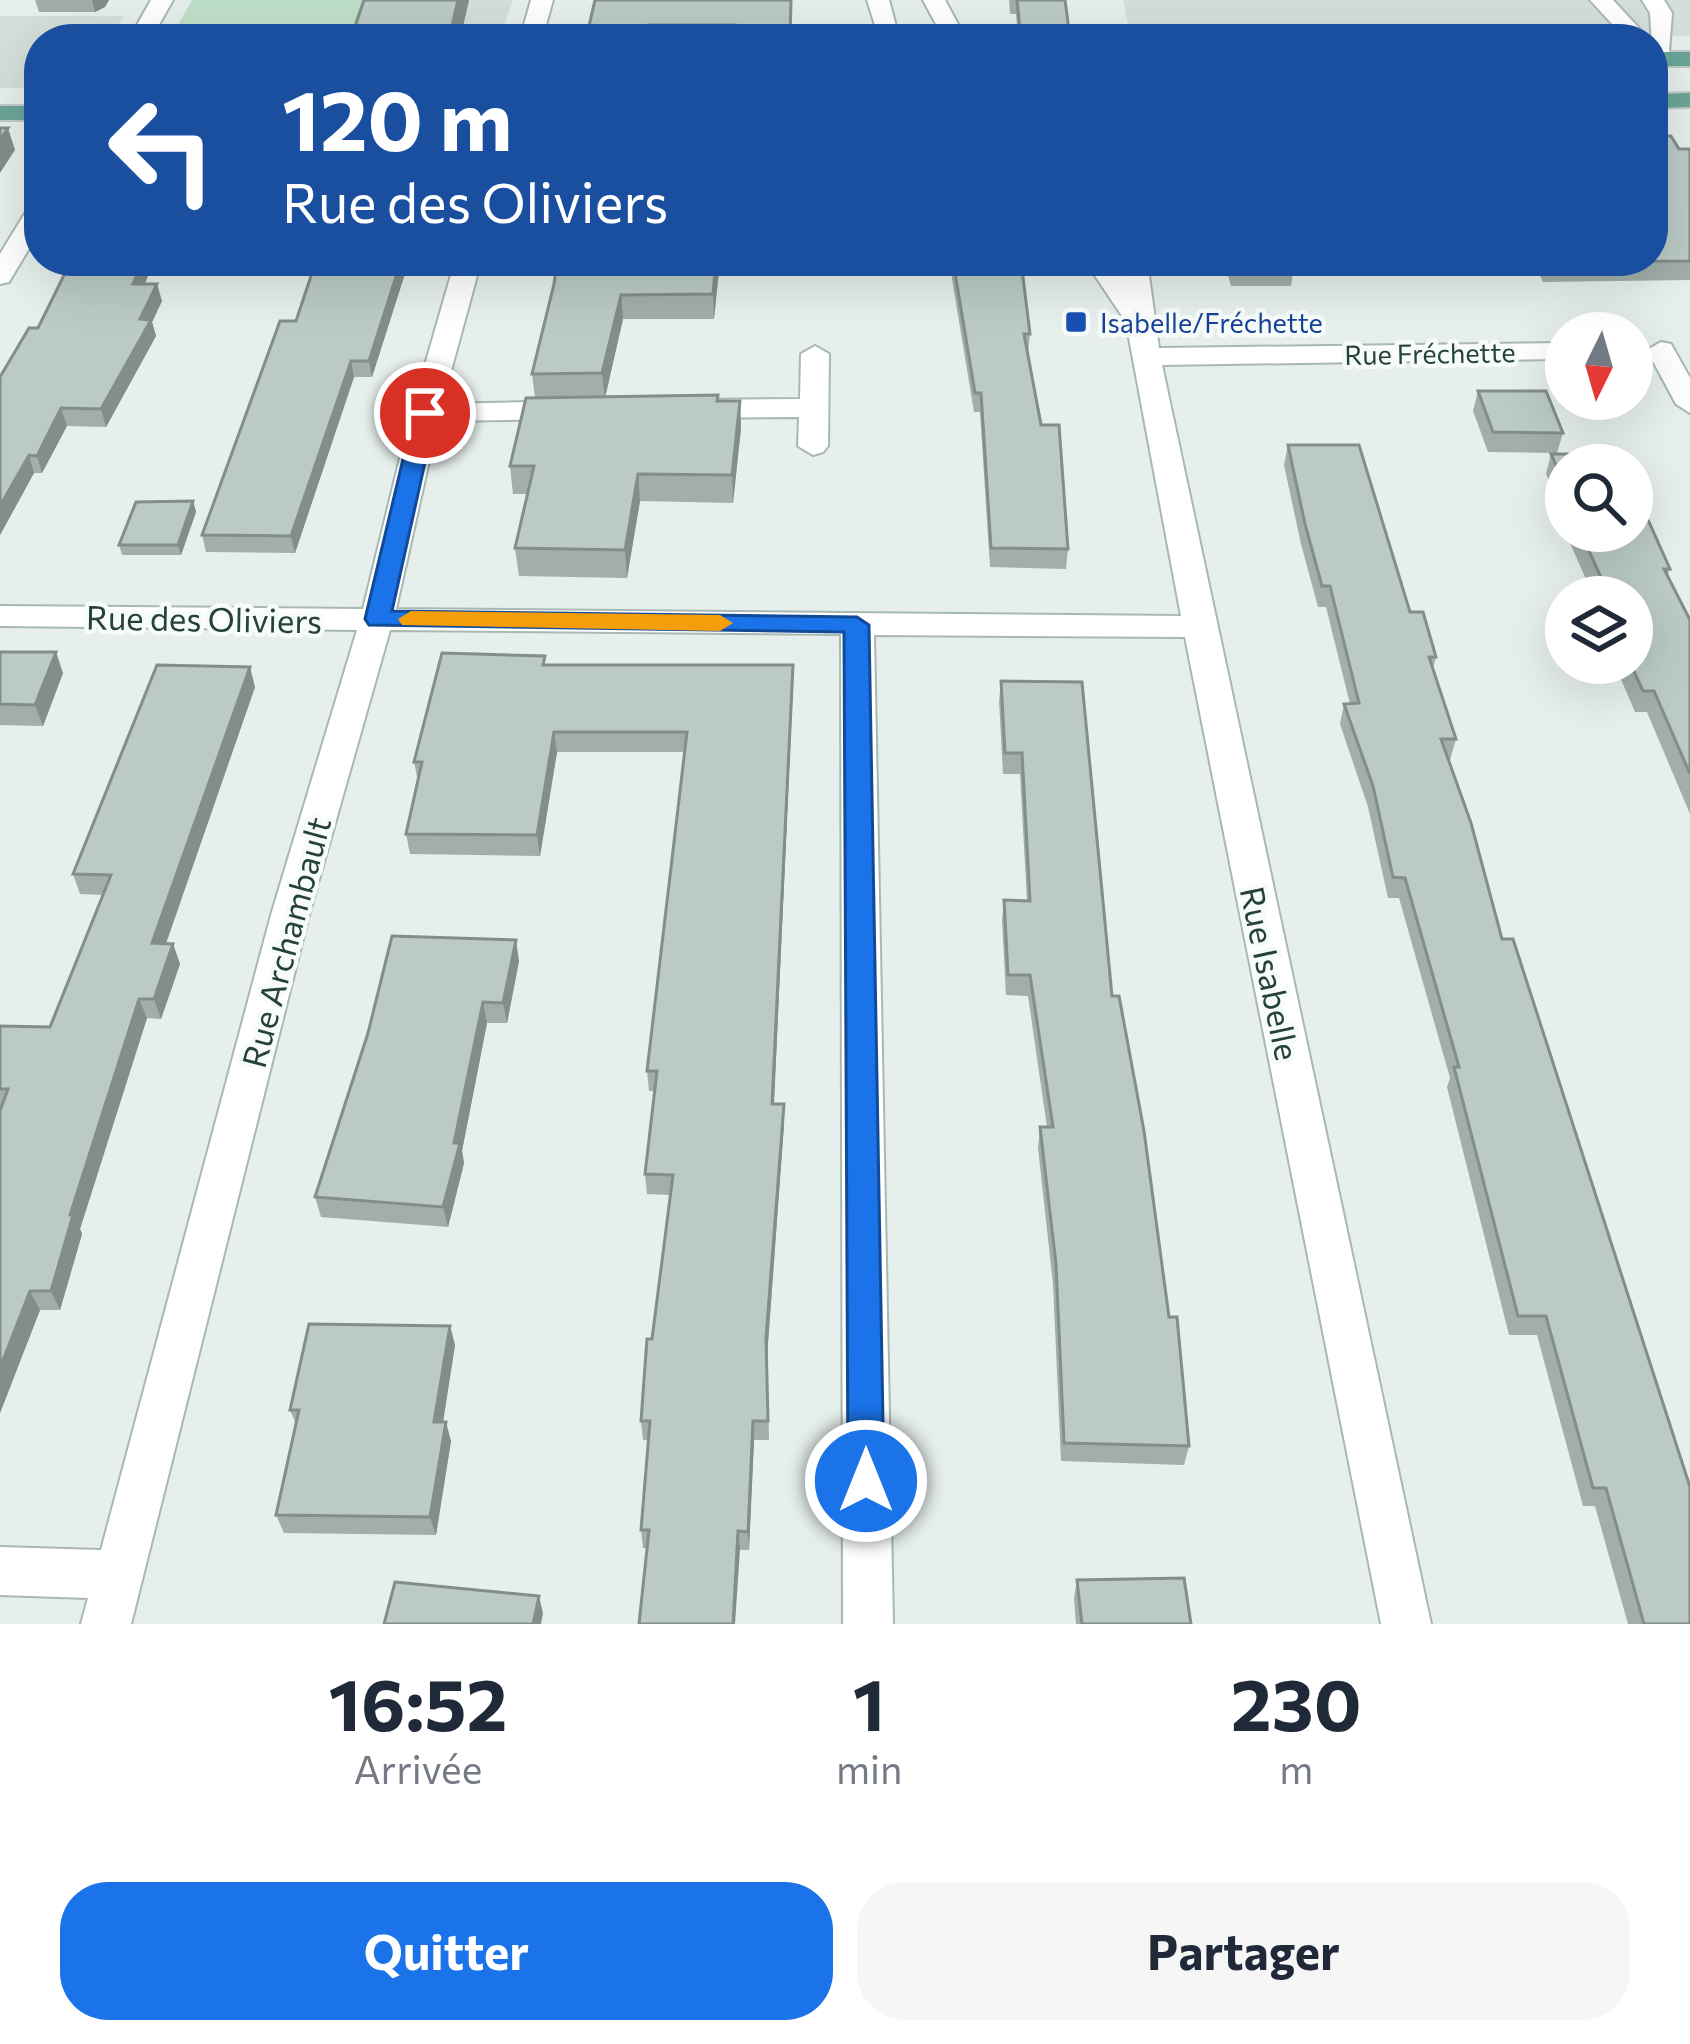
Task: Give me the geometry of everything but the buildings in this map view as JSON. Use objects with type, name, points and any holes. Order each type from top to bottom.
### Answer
[{"type":"street","points":[[1600,0],[1623,24]]},
{"type":"street","points":[[0,277],[24,235]]},
{"type":"street","name":"Rue Archambault","points":[[106,1624],[290,915],[377,619],[425,413],[464,276]]},
{"type":"street","name":"Rue Isabelle","points":[[1107,276],[1144,339]]},
{"type":"street","name":"Rue Isabelle","points":[[1137,276],[1144,339],[1199,627],[1406,1624]]},
{"type":"street","name":"Rue Fréchette","points":[[1144,339],[1545,350]]},
{"type":"street","points":[[1661,350],[1690,404]]},
{"type":"street","points":[[813,446],[815,354]]},
{"type":"street","points":[[654,409],[814,407]]},
{"type":"street","points":[[425,413],[608,409]]},
{"type":"street","name":"Rue des Oliviers","points":[[0,616],[1199,627]]},
{"type":"street","points":[[857,625],[868,1624]]},
{"type":"street","points":[[0,1571],[119,1575]]},
{"type":"shaded area","points":[[363,0],[513,0],[504,24],[365,24],[370,11]]},
{"type":"shaded area","points":[[1123,0],[1690,0],[1690,36],[1668,36],[1668,24],[1128,24]]},
{"type":"shaded area","points":[[0,16],[124,16],[119,24],[24,24],[24,88],[0,88]]},
{"type":"green space","points":[[192,0],[363,0],[370,11],[365,24],[178,24]]},
{"type":"slow traffic","points":[[411,619],[720,623]]},
{"type":"place","name":"Isabelle/Fréchette","points":[[1076,322]]},
{"type":"route","points":[[425,413],[377,619],[857,625],[866,1481]]}]
